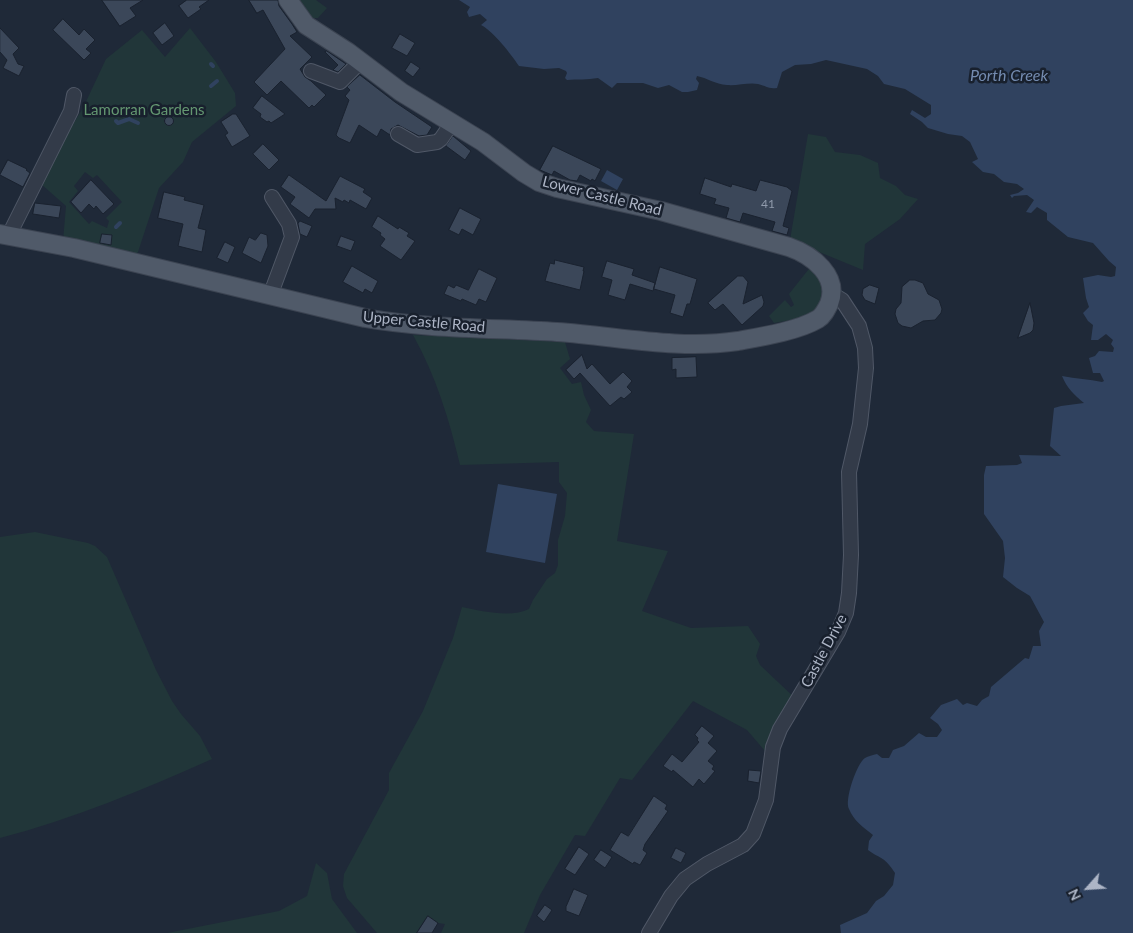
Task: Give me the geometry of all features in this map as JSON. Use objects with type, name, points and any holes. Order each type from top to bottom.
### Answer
[{"type":"main road","name":"Lower Castle Road","points":[[288,0],[306,25],[389,84],[483,142],[524,173],[547,185],[661,211],[797,250],[812,258],[819,265],[828,276],[832,291]]},
{"type":"main road","name":"Upper Castle Road","points":[[5,234],[74,248],[347,314],[390,322],[571,333],[658,343],[718,343],[756,338],[807,324],[822,316],[830,301],[832,291]]},
{"type":"street","points":[[311,71],[340,82],[360,62]]},
{"type":"street","points":[[5,234],[70,111],[74,95]]},
{"type":"street","points":[[398,134],[414,144],[420,145],[441,139],[452,123]]},
{"type":"street","points":[[270,296],[292,237],[289,224],[272,197]]},
{"type":"street","name":"Castle Drive","points":[[649,933],[671,896],[685,879],[743,845],[753,834],[766,800],[773,747],[780,729],[838,632],[846,613],[851,555],[849,472],[861,417],[866,368],[865,348],[858,326],[842,300],[832,291]]},
{"type":"green space","points":[[300,0],[316,0],[327,8],[318,18],[312,18]]},
{"type":"green space","name":"Lamorran Gardens","points":[[190,28],[216,62],[235,93],[236,106],[192,142],[183,162],[159,188],[136,258],[63,241],[66,206],[41,184],[83,108],[106,59],[142,30],[165,57]],"holes":[[[85,172],[93,178],[97,175],[122,202],[106,218],[109,221],[107,228],[92,221],[89,224],[69,202],[78,191],[74,186]]]},
{"type":"green space","points":[[808,134],[826,137],[835,152],[860,155],[878,163],[880,178],[896,186],[905,195],[918,199],[900,219],[865,244],[863,270],[790,240]]},
{"type":"green space","points":[[812,265],[826,289],[822,306],[808,317],[774,323],[769,316],[785,300],[791,307],[794,305],[789,294]]},
{"type":"green space","points":[[413,335],[565,342],[570,359],[560,368],[572,384],[581,382],[584,395],[591,410],[586,422],[594,431],[634,434],[617,541],[668,551],[642,611],[691,628],[748,626],[760,644],[756,656],[760,665],[797,700],[771,758],[747,730],[693,701],[632,780],[620,778],[585,836],[575,835],[540,895],[524,933],[441,933],[445,924],[438,923],[428,916],[416,933],[377,933],[347,898],[343,886],[344,874],[389,790],[389,773],[423,711],[453,638],[462,607],[505,613],[522,612],[529,609],[547,579],[555,573],[558,565],[558,540],[565,516],[567,493],[559,482],[559,462],[460,465],[441,398]]},
{"type":"green space","points":[[35,532],[88,543],[95,546],[107,557],[156,670],[172,701],[200,736],[212,759],[108,803],[0,838],[0,537]]},
{"type":"green space","points":[[316,863],[327,873],[332,899],[357,933],[167,933],[279,911],[307,896]]},
{"type":"water","name":"Porth Creek","points":[[459,0],[1133,0],[1133,933],[841,933],[840,925],[867,913],[876,901],[884,896],[893,885],[895,873],[885,861],[868,850],[869,841],[873,835],[856,820],[849,809],[848,798],[850,790],[862,761],[866,757],[877,754],[882,758],[889,758],[893,750],[904,746],[919,733],[926,737],[937,737],[942,730],[930,718],[941,705],[957,699],[963,705],[967,703],[977,706],[989,696],[991,687],[1025,658],[1029,659],[1033,646],[1041,646],[1039,631],[1044,622],[1030,596],[1003,577],[1005,558],[1003,541],[984,514],[984,475],[986,466],[1017,465],[1022,463],[1019,455],[1061,456],[1050,446],[1054,408],[1084,403],[1071,391],[1062,376],[1104,381],[1100,373],[1093,373],[1089,358],[1095,356],[1099,351],[1113,352],[1114,348],[1111,344],[1113,340],[1106,334],[1098,340],[1091,340],[1093,325],[1083,313],[1089,307],[1083,278],[1098,275],[1115,276],[1116,267],[1093,243],[1068,237],[1047,220],[1047,213],[1037,207],[1031,213],[1026,212],[1034,200],[1027,195],[1014,196],[1012,198],[1010,195],[1024,189],[1017,184],[1004,182],[994,174],[983,172],[972,162],[978,159],[970,142],[962,136],[928,128],[910,114],[912,110],[925,118],[931,114],[931,105],[905,89],[884,84],[878,76],[867,69],[826,60],[811,64],[795,65],[782,72],[777,88],[754,84],[723,84],[697,76],[696,79],[699,83],[697,90],[688,92],[682,92],[669,85],[658,88],[643,83],[617,83],[612,88],[598,78],[567,80],[565,78],[566,71],[559,68],[544,69],[519,66],[496,37],[481,25],[487,20],[480,14],[469,17],[467,12],[470,7]]},
{"type":"water","points":[[607,170],[623,179],[617,190],[601,181]]},
{"type":"water","points":[[498,484],[557,494],[545,563],[486,552]]},
{"type":"building","points":[[102,0],[143,0],[130,8],[136,16],[120,26]]},
{"type":"building","points":[[187,0],[209,0],[199,7],[201,9],[188,18],[179,6]]},
{"type":"building","points":[[249,0],[278,0],[279,6],[297,32],[290,36],[312,57],[300,69],[305,77],[326,95],[314,107],[312,105],[309,108],[281,81],[267,95],[254,82],[285,49],[263,10],[257,13]]},
{"type":"building","points":[[63,19],[79,35],[84,29],[95,40],[86,49],[91,53],[84,60],[53,30]]},
{"type":"building","points":[[165,23],[174,36],[162,45],[153,33]]},
{"type":"building","points":[[0,28],[19,48],[13,54],[18,64],[24,66],[19,76],[3,68],[7,60],[0,52]]},
{"type":"building","points":[[400,34],[415,43],[407,56],[392,48]]},
{"type":"building","points":[[327,51],[346,64],[338,72],[333,70],[338,65],[325,52]]},
{"type":"building","points":[[411,62],[420,68],[413,77],[405,71]]},
{"type":"building","points":[[360,75],[432,127],[427,135],[419,136],[398,125],[391,129],[390,135],[381,129],[377,137],[359,125],[350,143],[339,138],[336,135],[349,100],[345,96],[350,90],[347,87]]},
{"type":"building","points":[[262,96],[285,114],[271,123],[260,117],[261,114],[253,108]]},
{"type":"building","points":[[236,114],[250,136],[232,147],[225,135],[228,133],[221,122]]},
{"type":"building","points":[[169,116],[174,121],[169,126],[164,121]]},
{"type":"building","points":[[453,136],[471,151],[465,160],[446,146]]},
{"type":"building","points":[[263,144],[279,160],[269,170],[253,154]]},
{"type":"building","points":[[553,146],[601,169],[595,181],[580,175],[577,181],[570,180],[554,171],[552,175],[540,170]]},
{"type":"building","points":[[8,160],[27,169],[30,173],[23,187],[0,175]]},
{"type":"building","points":[[289,175],[326,201],[340,176],[365,189],[363,192],[372,198],[366,209],[350,200],[349,203],[335,198],[336,209],[315,209],[309,218],[290,204],[295,197],[281,187]]},
{"type":"building","points":[[705,178],[731,187],[732,184],[756,191],[760,180],[787,187],[792,191],[783,226],[789,228],[787,235],[772,231],[775,222],[743,213],[740,222],[726,218],[729,208],[714,204],[716,199],[700,194]]},
{"type":"building","points":[[91,180],[114,204],[103,214],[96,206],[94,209],[89,204],[81,213],[71,202]]},
{"type":"building","points":[[164,192],[185,197],[184,200],[204,205],[198,228],[206,230],[202,252],[178,246],[183,224],[158,218]]},
{"type":"building","points":[[35,203],[61,206],[59,218],[33,214]]},
{"type":"building","points":[[460,208],[481,219],[473,235],[462,229],[459,235],[449,230]]},
{"type":"building","points":[[378,216],[398,229],[399,227],[409,233],[407,236],[415,241],[401,260],[380,246],[385,239],[380,235],[381,233],[372,227]]},
{"type":"building","points":[[300,221],[312,226],[307,237],[300,234],[298,224]]},
{"type":"building","points":[[261,233],[267,235],[268,246],[261,263],[242,253],[249,237],[255,240]]},
{"type":"building","points":[[102,234],[112,235],[111,245],[100,243]]},
{"type":"building","points":[[341,236],[355,241],[351,251],[337,246]]},
{"type":"building","points":[[225,242],[235,247],[228,263],[217,258]]},
{"type":"building","points":[[555,260],[584,267],[580,290],[545,281],[550,263],[554,264]]},
{"type":"building","points":[[607,261],[634,269],[632,275],[655,283],[653,291],[630,284],[625,300],[608,295],[612,280],[602,277]]},
{"type":"building","points":[[352,266],[378,281],[372,293],[365,289],[363,293],[343,282]]},
{"type":"building","points":[[660,267],[697,279],[690,304],[687,304],[683,317],[670,313],[675,295],[654,289]]},
{"type":"building","points":[[479,269],[497,278],[486,302],[479,299],[476,305],[444,294],[448,285],[454,288],[456,285],[468,290]]},
{"type":"building","points":[[738,276],[743,276],[748,282],[743,304],[762,295],[764,302],[763,306],[742,325],[723,304],[715,310],[708,303]]},
{"type":"building","points":[[910,280],[923,283],[928,294],[939,300],[942,309],[935,320],[923,321],[911,328],[898,323],[895,314],[896,309],[901,303],[902,287]]},
{"type":"building","points":[[870,285],[879,288],[875,304],[865,300],[862,295],[863,289]]},
{"type":"building","points":[[1030,303],[1034,323],[1033,330],[1018,338]]},
{"type":"building","points":[[582,355],[587,369],[592,364],[610,384],[623,372],[632,381],[627,387],[632,392],[624,399],[621,397],[610,406],[580,373],[574,379],[566,370]]},
{"type":"building","points":[[696,357],[697,377],[676,378],[676,369],[672,370],[672,358]]},
{"type":"building","points":[[702,726],[714,736],[708,743],[717,751],[708,761],[714,766],[712,769],[715,771],[704,784],[699,779],[693,787],[673,770],[672,772],[663,766],[672,754],[682,762],[699,742],[695,735]]},
{"type":"building","points":[[749,770],[761,771],[759,783],[748,781]]},
{"type":"building","points":[[654,796],[667,805],[665,809],[668,811],[645,844],[643,850],[647,853],[640,865],[634,862],[633,864],[610,850],[621,832],[628,836]]},
{"type":"building","points":[[579,847],[589,854],[575,875],[565,869]]},
{"type":"building","points":[[676,848],[686,853],[681,863],[671,858]]},
{"type":"building","points":[[601,850],[612,857],[605,868],[594,860]]},
{"type":"building","points":[[574,889],[588,895],[579,916],[566,911]]},
{"type":"building","points":[[545,905],[552,910],[544,922],[537,916]]},
{"type":"building","points":[[428,916],[438,923],[432,933],[417,933]]},
{"type":"waterway","points":[[211,86],[217,81]]},
{"type":"waterway","points":[[116,121],[118,123],[129,119],[138,123]]},
{"type":"waterway","points":[[116,227],[120,223]]}]
